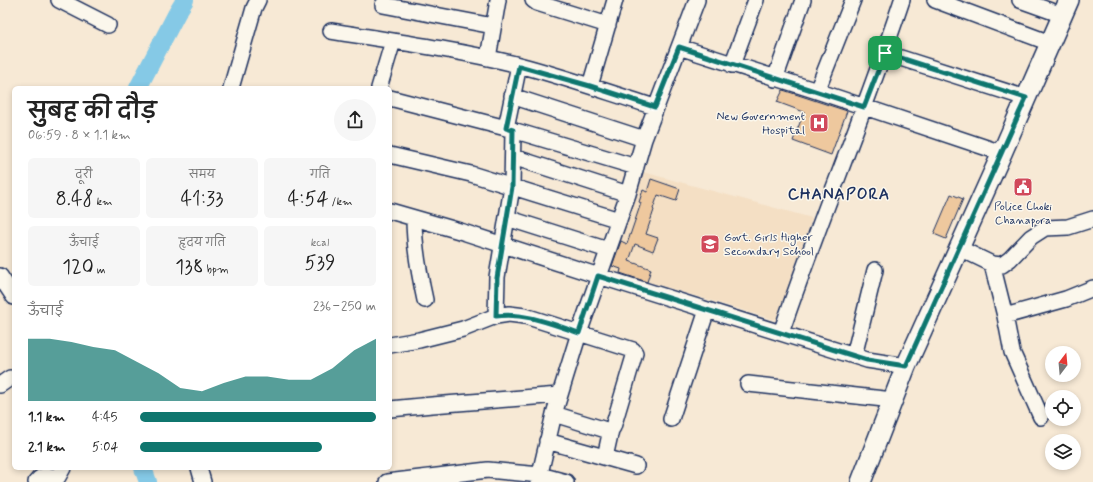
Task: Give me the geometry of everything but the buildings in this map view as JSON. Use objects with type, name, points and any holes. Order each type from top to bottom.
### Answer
[{"type":"main road","points":[[861,482],[906,366],[1066,7]]},
{"type":"street","points":[[59,0],[108,24]]},
{"type":"street","points":[[232,86],[258,0]]},
{"type":"street","points":[[488,58],[498,0]]},
{"type":"street","points":[[533,0],[537,3],[562,5],[608,25]]},
{"type":"street","points":[[590,86],[615,0]]},
{"type":"street","points":[[539,478],[559,395],[579,333],[628,194],[644,138],[697,0]]},
{"type":"street","points":[[732,65],[756,0]]},
{"type":"street","points":[[775,79],[803,0]]},
{"type":"street","points":[[817,91],[853,0]]},
{"type":"street","points":[[780,333],[803,267],[885,53],[902,0]]},
{"type":"street","points":[[935,0],[1050,44]]},
{"type":"street","points":[[1020,0],[1066,7]]},
{"type":"street","points":[[383,5],[493,26]]},
{"type":"street","points":[[331,31],[488,58],[590,86],[655,107]]},
{"type":"street","points":[[380,86],[393,41]]},
{"type":"street","points":[[679,47],[775,79],[817,91],[1002,153]]},
{"type":"street","points":[[885,53],[1026,98]]},
{"type":"street","points":[[496,316],[497,278],[501,244],[512,187],[513,157],[510,129],[512,96],[519,66]]},
{"type":"street","points":[[512,96],[644,138]]},
{"type":"street","points":[[392,99],[510,129],[636,167]]},
{"type":"street","points":[[392,155],[471,174],[618,220]]},
{"type":"street","points":[[513,157],[628,194]]},
{"type":"street","points":[[392,212],[501,244],[854,356],[880,363],[906,366]]},
{"type":"street","points":[[414,218],[414,243],[425,300]]},
{"type":"street","points":[[507,218],[608,250]]},
{"type":"street","points":[[959,248],[992,264],[1002,265],[1006,263],[1031,237],[1045,228],[1068,227],[1093,219]]},
{"type":"street","points":[[992,264],[1012,352],[1041,416]]},
{"type":"street","points":[[854,356],[876,270]]},
{"type":"street","points":[[0,276],[12,294]]},
{"type":"street","points":[[1005,316],[1060,301],[1093,288]]},
{"type":"street","points":[[671,419],[707,310]]},
{"type":"street","points":[[392,345],[419,340],[463,329],[496,316],[509,314],[525,316],[633,350],[635,353],[611,430],[605,457]]},
{"type":"street","points":[[748,384],[893,400]]},
{"type":"street","points":[[392,410],[432,405],[559,395]]},
{"type":"street","points":[[554,414],[606,430],[611,430]]},
{"type":"street","points":[[547,441],[636,466]]},
{"type":"street","points":[[36,482],[44,475],[50,476],[54,481],[62,470]]},
{"type":"street","points":[[200,470],[203,482]]},
{"type":"street","points":[[387,482],[488,470],[566,482]]},
{"type":"shaded area","name":"Govt. Girls Higher Secondary School","points":[[643,172],[812,218],[776,320],[606,269]]},
{"type":"waterway","points":[[139,86],[185,0]]},
{"type":"waterway","points":[[144,470],[148,482]]},
{"type":"place","name":"New Government Hospital","points":[[819,123]]},
{"type":"place","name":"Police Choki Chanapora","points":[[1023,187]]},
{"type":"place","name":"Govt. Girls Higher Secondary School","points":[[710,244]]},
{"type":"district","name":"CHANAPORA","points":[[839,193]]},
{"type":"route","points":[[679,47],[864,107],[885,53],[1026,98],[906,366],[867,360],[598,276],[579,333],[525,316],[509,314],[496,316],[497,278],[501,244],[512,187],[513,130],[506,128],[519,66],[590,86],[655,107],[679,47]]}]
